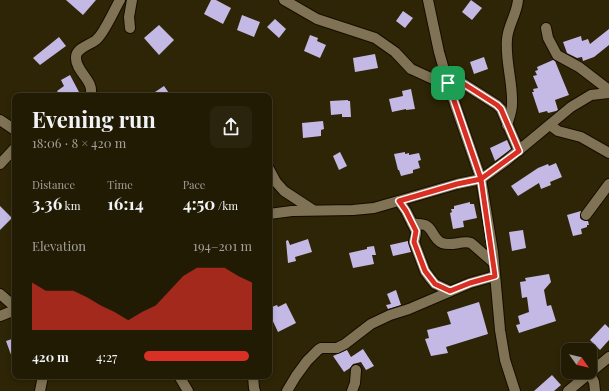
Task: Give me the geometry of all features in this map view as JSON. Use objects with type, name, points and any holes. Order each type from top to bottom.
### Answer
[{"type":"street","points":[[90,93],[91,88],[89,82],[77,64],[76,53],[97,39],[120,0]]},
{"type":"street","points":[[130,28],[128,17],[132,0]]},
{"type":"street","points":[[428,0],[439,52],[447,80],[481,179],[494,263],[505,360],[515,391]]},
{"type":"street","points":[[508,125],[512,112],[512,103],[506,51],[508,30],[517,9],[518,0]]},
{"type":"street","points":[[289,2],[318,19],[375,38],[395,52],[411,69],[427,77],[464,84],[497,105],[501,109],[519,151]]},
{"type":"street","points":[[546,28],[548,38],[557,55],[579,67],[609,90]]},
{"type":"street","points":[[272,214],[292,211],[374,208],[457,184],[481,179],[519,151],[571,107],[585,98],[609,93]]},
{"type":"street","points":[[0,120],[12,128]]},
{"type":"street","points":[[550,125],[558,131],[581,137],[609,153]]},
{"type":"street","points":[[0,164],[12,151]]},
{"type":"street","points":[[272,175],[284,191],[313,210]]},
{"type":"street","points":[[586,215],[609,184]]},
{"type":"street","points":[[399,201],[412,223],[416,234],[414,242],[425,271],[435,284],[450,291]]},
{"type":"street","points":[[412,223],[429,227],[433,236],[441,242],[450,245],[467,242],[471,243],[494,263]]},
{"type":"street","points":[[287,391],[296,376],[314,353],[321,348],[336,348],[345,344],[371,324],[390,315],[409,309],[470,283],[495,276]]},
{"type":"street","points":[[0,294],[12,305]]},
{"type":"street","points":[[0,316],[12,310]]},
{"type":"street","points":[[597,367],[609,357]]},
{"type":"street","points":[[352,391],[355,383],[356,370]]},
{"type":"street","points":[[40,391],[42,379]]},
{"type":"street","points":[[181,379],[188,391]]},
{"type":"street","points":[[253,379],[255,391]]},
{"type":"street","points":[[568,391],[582,379]]},
{"type":"street","points":[[592,379],[595,391]]},
{"type":"building","points":[[66,0],[96,0],[83,15]]},
{"type":"building","points":[[211,0],[216,0],[231,8],[223,24],[204,14]]},
{"type":"building","points":[[471,0],[482,8],[472,20],[462,12]]},
{"type":"building","points":[[403,11],[413,18],[405,28],[396,21]]},
{"type":"building","points":[[242,15],[260,22],[254,37],[237,30]]},
{"type":"building","points":[[275,19],[286,29],[279,38],[267,27]]},
{"type":"building","points":[[159,25],[174,40],[159,55],[144,38]]},
{"type":"building","points":[[609,29],[609,45],[594,57],[583,61],[582,57],[577,58],[567,53],[563,42],[581,36],[582,41],[588,39],[590,44]]},
{"type":"building","points":[[310,35],[318,38],[317,41],[326,45],[320,58],[304,51]]},
{"type":"building","points":[[59,37],[66,46],[40,65],[33,58]]},
{"type":"building","points":[[375,54],[378,68],[355,72],[353,58]]},
{"type":"building","points":[[484,57],[488,69],[474,74],[470,62]]},
{"type":"building","points":[[553,60],[555,61],[569,95],[555,100],[558,110],[548,113],[547,111],[539,113],[532,92],[534,92],[533,89],[538,88],[533,76],[537,75],[535,71],[538,70],[537,67]]},
{"type":"building","points":[[70,75],[79,92],[59,93],[57,91],[64,86],[61,80]]},
{"type":"building","points":[[164,86],[169,93],[154,93]]},
{"type":"building","points":[[411,89],[415,109],[392,112],[389,99],[403,96],[402,91]]},
{"type":"building","points":[[330,101],[350,101],[351,117],[342,117],[342,114],[331,115]]},
{"type":"building","points":[[323,121],[324,129],[321,130],[321,136],[303,138],[302,123]]},
{"type":"building","points":[[507,140],[511,149],[495,161],[490,148]]},
{"type":"building","points":[[340,152],[347,166],[339,170],[333,156]]},
{"type":"building","points":[[405,152],[405,154],[409,153],[409,155],[419,153],[421,160],[418,161],[420,168],[413,170],[413,173],[401,176],[394,154]]},
{"type":"building","points":[[556,163],[562,177],[550,182],[551,185],[541,189],[539,183],[518,196],[511,186],[538,168]]},
{"type":"building","points":[[470,202],[470,204],[474,204],[477,218],[463,221],[464,227],[453,229],[450,213],[452,212],[451,209],[454,209],[454,206]]},
{"type":"building","points":[[0,206],[12,218],[0,230]]},
{"type":"building","points":[[581,211],[580,218],[588,221],[589,225],[581,229],[582,234],[573,236],[567,215]]},
{"type":"building","points":[[523,230],[526,248],[512,251],[509,232]]},
{"type":"building","points":[[308,239],[312,252],[295,257],[296,261],[288,263],[286,241],[288,240],[290,245]]},
{"type":"building","points":[[408,241],[411,252],[393,256],[390,245]]},
{"type":"building","points":[[374,246],[376,255],[372,255],[374,264],[353,268],[349,253]]},
{"type":"building","points":[[549,274],[551,282],[544,290],[547,306],[551,305],[556,321],[519,333],[516,325],[520,324],[518,316],[529,312],[527,297],[522,298],[520,282],[526,281],[525,278]]},
{"type":"building","points":[[396,290],[401,305],[388,309],[386,305],[391,304],[387,294]]},
{"type":"building","points":[[479,302],[488,334],[446,347],[448,353],[431,356],[425,339],[429,338],[427,330],[451,324],[447,312]]},
{"type":"building","points":[[286,303],[296,323],[278,332],[272,319],[272,307],[277,305],[278,307]]},
{"type":"building","points":[[605,324],[609,328],[609,340],[600,350],[597,347],[597,343],[593,343],[590,340]]},
{"type":"building","points":[[12,339],[12,358],[6,341]]},
{"type":"building","points":[[363,349],[374,366],[366,370],[361,362],[353,364],[344,372],[333,356],[347,350],[351,357]]},
{"type":"building","points":[[552,375],[561,385],[554,391],[534,391]]},
{"type":"route","points":[[448,83],[446,77],[470,87],[484,98],[497,105],[501,109],[519,151],[481,179],[457,184],[399,201],[416,231],[414,242],[425,271],[435,284],[450,291],[470,283],[495,276],[493,252],[481,179],[448,83]]}]
